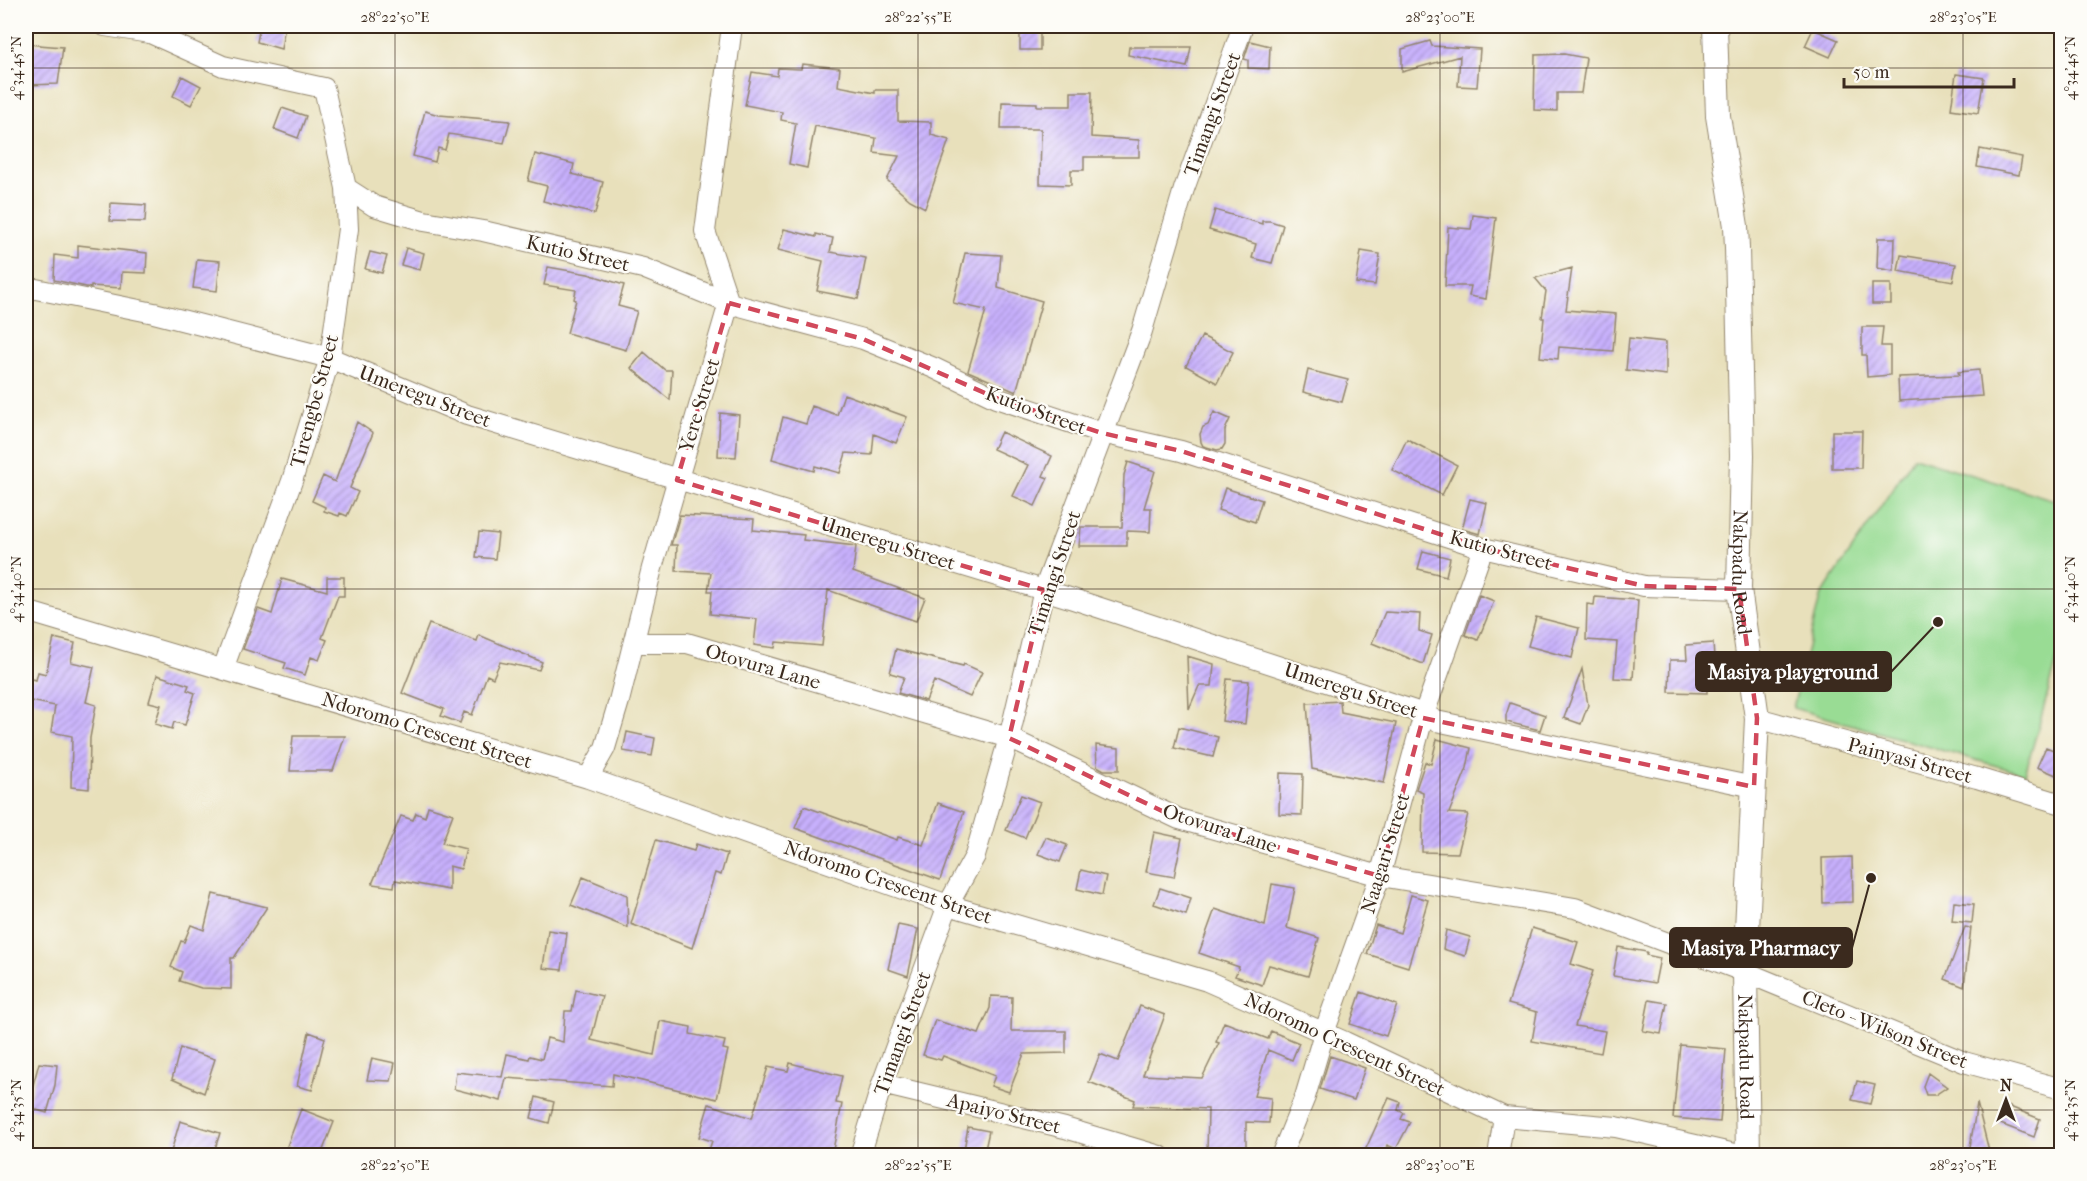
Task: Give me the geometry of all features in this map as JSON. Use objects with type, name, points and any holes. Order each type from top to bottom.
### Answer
[{"type":"street","name":"Tirengbe Street","points":[[105,26],[150,33],[223,66],[324,88],[346,188],[348,229],[330,358],[292,481],[223,669]]},
{"type":"street","points":[[729,303],[705,231],[732,26]]},
{"type":"street","name":"Timangi Street","points":[[861,1155],[882,1084],[948,905],[975,856],[1009,738],[1044,590],[1142,331],[1184,189],[1244,26]]},
{"type":"street","name":"Nakpadu Road","points":[[1715,26],[1718,116],[1736,226],[1737,248],[1742,455],[1739,590],[1757,718],[1745,972],[1746,1155]]},
{"type":"street","name":"Kutio Street","points":[[346,188],[374,206],[424,221],[483,231],[643,268],[729,303],[863,339],[934,368],[996,398],[1102,433],[1181,451],[1483,548],[1644,586],[1739,590]]},
{"type":"street","name":"Umeregu Street","points":[[26,287],[154,313],[330,358],[467,415],[1044,590],[1424,714],[1436,721],[1754,788]]},
{"type":"street","name":"Yere Street","points":[[588,778],[605,748],[677,480],[729,303]]},
{"type":"street","name":"Naagari Street","points":[[1281,1155],[1305,1097],[1324,1033],[1380,876],[1424,714],[1483,548]]},
{"type":"street","name":"Ndoromo Crescent Street","points":[[26,611],[588,778],[948,905],[1207,981],[1504,1117],[1616,1127],[1746,1155]]},
{"type":"street","name":"Otovura Lane","points":[[634,643],[687,643],[1009,738],[1179,819],[1380,876],[1575,908],[1745,972]]},
{"type":"street","name":"Painyasi Street","points":[[1757,718],[1977,778],[2061,804]]},
{"type":"street","name":"Cleto - Wilson Street","points":[[1745,972],[1964,1062],[2061,1089]]},
{"type":"street","name":"Apaiyo Street","points":[[882,1084],[1065,1128],[1160,1155]]},
{"type":"street","points":[[1498,1155],[1504,1117]]},
{"type":"highlighted area","points":[[729,303],[863,339],[996,398],[1102,433],[1181,451],[1483,548],[1644,586],[1739,589],[1757,718],[1754,787],[1423,718],[1380,876],[1179,819],[1009,738],[1044,590],[677,480]]},
{"type":"green space","points":[[1914,457],[2061,502],[2061,647],[2025,774],[1793,708],[1820,597]]},
{"type":"building","points":[[260,26],[285,26],[281,49],[257,42]]},
{"type":"building","points":[[1813,29],[1838,40],[1830,57],[1805,46]]},
{"type":"building","points":[[1020,30],[1040,30],[1040,50],[1020,50]]},
{"type":"building","points":[[1250,41],[1270,46],[1269,69],[1248,68],[1248,60],[1244,59]]},
{"type":"building","points":[[1430,41],[1432,46],[1480,49],[1477,87],[1458,86],[1460,56],[1402,72],[1402,49]]},
{"type":"building","points":[[26,44],[63,47],[58,84],[28,85]]},
{"type":"building","points":[[1129,47],[1191,47],[1187,67],[1128,55]]},
{"type":"building","points":[[1564,54],[1586,58],[1581,93],[1557,93],[1557,111],[1534,110],[1535,55]]},
{"type":"building","points":[[802,64],[840,68],[838,86],[875,93],[875,90],[898,90],[898,121],[931,122],[931,135],[949,140],[925,208],[910,200],[887,180],[899,156],[874,153],[876,138],[815,126],[807,168],[789,164],[796,123],[781,120],[782,112],[745,105],[752,72],[777,76],[778,68],[801,69]]},
{"type":"building","points":[[1956,74],[1984,78],[1978,113],[1951,109]]},
{"type":"building","points":[[182,76],[201,86],[191,105],[173,96]]},
{"type":"building","points":[[1071,92],[1092,92],[1091,137],[1139,140],[1139,157],[1084,157],[1084,170],[1071,170],[1071,185],[1040,184],[1041,129],[1001,129],[1002,102],[1037,103],[1037,106],[1071,106]]},
{"type":"building","points":[[282,108],[306,116],[298,138],[274,129]]},
{"type":"building","points":[[425,111],[439,115],[510,121],[504,143],[449,134],[445,150],[438,148],[435,162],[413,156]]},
{"type":"building","points":[[1980,149],[2022,157],[2019,175],[1977,167]]},
{"type":"building","points":[[535,154],[574,164],[572,174],[603,182],[595,214],[543,201],[547,186],[528,181]]},
{"type":"building","points":[[111,203],[146,205],[145,222],[110,221]]},
{"type":"building","points":[[1215,210],[1262,224],[1262,221],[1270,221],[1283,225],[1272,263],[1252,258],[1256,244],[1209,230]]},
{"type":"building","points":[[1473,215],[1496,218],[1486,299],[1469,296],[1471,286],[1445,286],[1448,227],[1471,229]]},
{"type":"building","points":[[784,229],[816,237],[816,234],[833,238],[830,252],[866,258],[858,299],[817,291],[823,261],[778,250]]},
{"type":"building","points":[[1878,238],[1895,238],[1894,271],[1877,268]]},
{"type":"building","points":[[78,245],[147,253],[146,273],[122,272],[121,288],[91,286],[91,288],[54,280],[55,255],[78,258]]},
{"type":"building","points":[[406,248],[424,253],[420,270],[401,265]]},
{"type":"building","points":[[1361,251],[1380,254],[1375,285],[1356,283]]},
{"type":"building","points":[[370,252],[387,256],[382,273],[365,269]]},
{"type":"building","points":[[965,253],[1001,255],[998,288],[1042,301],[1016,392],[968,371],[986,310],[953,303]]},
{"type":"building","points":[[1901,255],[1956,264],[1953,281],[1898,271]]},
{"type":"building","points":[[197,259],[220,261],[217,291],[193,288]]},
{"type":"building","points":[[548,267],[588,274],[624,285],[618,306],[637,311],[626,350],[567,333],[576,300],[574,299],[576,290],[544,285]]},
{"type":"building","points":[[1572,268],[1566,310],[1616,314],[1613,351],[1559,347],[1558,359],[1540,357],[1546,291],[1535,278]]},
{"type":"building","points":[[1872,284],[1891,284],[1891,304],[1872,304]]},
{"type":"building","points":[[1862,327],[1883,327],[1881,346],[1890,346],[1890,375],[1867,377],[1866,355],[1862,355]]},
{"type":"building","points":[[1202,336],[1233,352],[1217,383],[1186,366]]},
{"type":"building","points":[[1629,338],[1666,342],[1666,375],[1626,370]]},
{"type":"building","points":[[644,352],[665,370],[672,370],[670,400],[631,368]]},
{"type":"building","points":[[1308,370],[1348,380],[1342,402],[1303,392]]},
{"type":"building","points":[[1979,370],[1982,396],[1899,401],[1898,377],[1959,375],[1958,372]]},
{"type":"building","points":[[844,394],[907,417],[896,443],[874,434],[872,455],[846,453],[840,473],[815,466],[814,471],[772,459],[783,417],[806,424],[812,406],[837,415]]},
{"type":"building","points":[[1214,412],[1230,419],[1225,430],[1225,444],[1222,449],[1217,450],[1203,446],[1200,434],[1203,427],[1208,425]]},
{"type":"building","points":[[720,413],[739,415],[736,457],[718,456]]},
{"type":"building","points":[[357,422],[373,433],[350,488],[358,492],[347,516],[340,513],[339,516],[324,511],[325,507],[312,501],[323,476],[335,482]]},
{"type":"building","points":[[1832,431],[1862,431],[1861,468],[1832,468]]},
{"type":"building","points":[[1001,432],[1052,456],[1043,476],[1048,478],[1035,506],[1013,496],[1028,465],[993,449]]},
{"type":"building","points":[[1407,439],[1457,465],[1442,495],[1392,470]]},
{"type":"building","points":[[1128,462],[1155,471],[1144,508],[1151,508],[1150,532],[1127,531],[1127,546],[1079,546],[1081,527],[1122,527],[1124,475]]},
{"type":"building","points":[[1225,488],[1262,500],[1255,522],[1218,510]]},
{"type":"building","points":[[1470,499],[1487,503],[1480,534],[1462,529]]},
{"type":"building","points":[[680,515],[754,519],[753,530],[804,535],[803,540],[856,546],[853,572],[925,598],[916,621],[828,590],[822,646],[776,642],[775,648],[754,645],[757,619],[710,614],[712,591],[708,591],[711,573],[676,571],[677,545],[671,545]]},
{"type":"building","points":[[479,532],[498,534],[495,559],[476,557]]},
{"type":"building","points":[[1423,551],[1450,558],[1446,576],[1418,569]]},
{"type":"building","points":[[327,577],[344,577],[344,596],[338,596],[322,638],[327,640],[319,660],[311,657],[305,675],[284,668],[286,663],[243,649],[258,609],[272,614],[282,579],[327,591]]},
{"type":"building","points":[[1479,595],[1494,601],[1478,640],[1465,635]]},
{"type":"building","points":[[1595,597],[1638,600],[1633,679],[1614,678],[1617,642],[1586,640],[1587,604],[1594,605]]},
{"type":"building","points":[[1385,612],[1420,614],[1419,631],[1432,635],[1423,664],[1372,643]]},
{"type":"building","points":[[1536,617],[1579,628],[1572,658],[1528,646]]},
{"type":"building","points":[[429,624],[477,641],[479,635],[542,662],[539,670],[500,662],[493,678],[487,675],[472,715],[464,712],[460,723],[441,716],[444,709],[402,693]]},
{"type":"building","points":[[54,638],[75,643],[71,662],[94,667],[86,702],[96,705],[90,738],[89,789],[71,787],[72,736],[51,732],[55,706],[26,700],[26,678],[36,680],[38,672],[46,674]]},
{"type":"building","points":[[1713,643],[1715,672],[1707,673],[1707,693],[1669,692],[1670,660],[1687,660],[1686,645]]},
{"type":"building","points":[[896,649],[963,666],[964,664],[982,672],[970,697],[934,681],[926,701],[898,693],[904,677],[890,673]]},
{"type":"building","points":[[1187,656],[1214,664],[1212,686],[1199,686],[1189,709]]},
{"type":"building","points":[[1582,669],[1588,705],[1581,724],[1564,718]]},
{"type":"building","points":[[157,675],[189,685],[187,690],[195,693],[185,725],[174,722],[172,729],[155,724],[161,705],[149,702]]},
{"type":"building","points":[[1227,679],[1249,681],[1245,724],[1222,721]]},
{"type":"building","points":[[1340,701],[1341,712],[1396,723],[1384,783],[1312,769],[1307,703]]},
{"type":"building","points":[[1510,703],[1545,715],[1540,730],[1506,722]]},
{"type":"building","points":[[1179,727],[1218,737],[1213,757],[1174,748]]},
{"type":"building","points":[[627,732],[655,738],[652,756],[623,751]]},
{"type":"building","points":[[293,736],[345,736],[333,771],[290,771]]},
{"type":"building","points":[[1437,739],[1471,748],[1467,768],[1449,813],[1468,814],[1458,853],[1422,852],[1423,792],[1416,789],[1425,762],[1431,764]]},
{"type":"building","points":[[1096,745],[1119,748],[1119,770],[1104,770],[1097,766]]},
{"type":"building","points":[[2046,747],[2061,753],[2061,777],[2037,767]]},
{"type":"building","points":[[1280,773],[1303,774],[1302,815],[1279,814]]},
{"type":"building","points":[[1021,795],[1040,802],[1025,838],[1006,830]]},
{"type":"building","points":[[938,803],[964,812],[940,880],[795,828],[804,806],[897,840],[898,837],[923,845]]},
{"type":"building","points":[[428,806],[453,814],[442,843],[466,849],[461,869],[449,866],[449,890],[395,880],[394,887],[372,884],[401,816],[413,820],[416,813],[425,817]]},
{"type":"building","points":[[1154,832],[1182,838],[1174,877],[1146,872]]},
{"type":"building","points":[[1046,837],[1067,845],[1060,862],[1038,854]]},
{"type":"building","points":[[656,840],[694,851],[696,844],[727,854],[721,875],[715,873],[692,948],[631,924]]},
{"type":"building","points":[[1852,857],[1853,902],[1823,903],[1822,858]]},
{"type":"building","points":[[1081,870],[1106,876],[1102,895],[1077,889]]},
{"type":"building","points":[[583,877],[627,895],[628,928],[571,905]]},
{"type":"building","points":[[1272,884],[1295,888],[1287,928],[1319,938],[1308,976],[1269,965],[1262,985],[1235,976],[1239,967],[1199,953],[1215,909],[1265,926]]},
{"type":"building","points":[[1160,888],[1191,898],[1186,915],[1154,904]]},
{"type":"building","points":[[213,894],[267,907],[234,958],[231,958],[231,989],[201,988],[179,981],[182,972],[171,967],[181,941],[184,942],[191,925],[204,930]]},
{"type":"building","points":[[1411,895],[1428,900],[1408,967],[1367,954],[1376,925],[1400,933]]},
{"type":"building","points":[[1954,902],[1974,904],[1972,923],[1952,921]]},
{"type":"building","points":[[898,925],[918,929],[908,976],[888,969]]},
{"type":"building","points":[[1965,927],[1971,928],[1964,987],[1945,979]]},
{"type":"building","points":[[1532,928],[1578,942],[1571,964],[1593,971],[1575,1026],[1605,1031],[1601,1053],[1532,1041],[1537,1012],[1508,1004]]},
{"type":"building","points":[[548,930],[567,933],[562,970],[543,968]]},
{"type":"building","points":[[1446,930],[1470,937],[1465,956],[1443,949]]},
{"type":"building","points":[[1618,947],[1647,952],[1646,955],[1660,958],[1655,983],[1613,976]]},
{"type":"building","points":[[576,990],[602,996],[591,1040],[654,1055],[660,1021],[691,1027],[690,1034],[725,1041],[723,1049],[728,1050],[717,1099],[613,1074],[612,1086],[506,1078],[501,1101],[454,1089],[456,1072],[502,1077],[507,1054],[529,1059],[530,1056],[542,1059],[547,1038],[563,1042],[565,1011],[572,1011]]},
{"type":"building","points":[[1361,992],[1397,1005],[1386,1036],[1350,1024]]},
{"type":"building","points":[[991,996],[1012,997],[1011,1031],[1066,1031],[1066,1053],[1024,1054],[1009,1092],[991,1086],[995,1076],[943,1056],[941,1060],[923,1055],[935,1020],[979,1034],[990,1008]]},
{"type":"building","points":[[1649,1000],[1667,1003],[1661,1034],[1643,1031]]},
{"type":"building","points":[[1140,1006],[1165,1015],[1143,1075],[1202,1078],[1219,1043],[1216,1042],[1224,1022],[1268,1039],[1271,1031],[1299,1043],[1292,1060],[1268,1050],[1254,1096],[1271,1098],[1269,1123],[1246,1122],[1246,1155],[1207,1155],[1208,1109],[1133,1106],[1135,1100],[1089,1082],[1100,1054],[1118,1061]]},
{"type":"building","points":[[309,1032],[325,1038],[312,1090],[297,1086]]},
{"type":"building","points":[[1680,1045],[1726,1049],[1720,1122],[1673,1118]]},
{"type":"building","points":[[180,1048],[215,1059],[204,1093],[172,1079]]},
{"type":"building","points":[[1330,1056],[1365,1068],[1354,1100],[1320,1089]]},
{"type":"building","points":[[372,1058],[395,1063],[391,1081],[367,1080]]},
{"type":"building","points":[[39,1063],[57,1065],[55,1085],[47,1113],[27,1107]]},
{"type":"building","points":[[790,1063],[842,1076],[836,1103],[842,1104],[832,1155],[726,1155],[709,1150],[712,1141],[699,1137],[709,1104],[752,1118],[768,1067],[788,1071]]},
{"type":"building","points":[[1928,1073],[1947,1087],[1935,1095],[1926,1095],[1923,1086]]},
{"type":"building","points":[[1857,1081],[1875,1085],[1870,1104],[1852,1100]]},
{"type":"building","points":[[536,1097],[554,1102],[549,1123],[531,1118]]},
{"type":"building","points":[[1389,1098],[1400,1102],[1398,1110],[1404,1113],[1401,1119],[1410,1122],[1396,1149],[1387,1145],[1384,1155],[1363,1155]]},
{"type":"building","points":[[1977,1103],[1990,1155],[1969,1153]]},
{"type":"building","points":[[2005,1105],[2040,1119],[2034,1137],[1998,1123]]},
{"type":"building","points":[[301,1109],[334,1122],[321,1155],[312,1155],[287,1146]]},
{"type":"building","points":[[180,1121],[220,1133],[213,1155],[170,1155]]},
{"type":"building","points":[[968,1127],[989,1131],[984,1154],[964,1150]]},
{"type":"place","name":"Masiya playground","points":[[1938,622]]},
{"type":"place","name":"Masiya Pharmacy","points":[[1871,878]]}]
